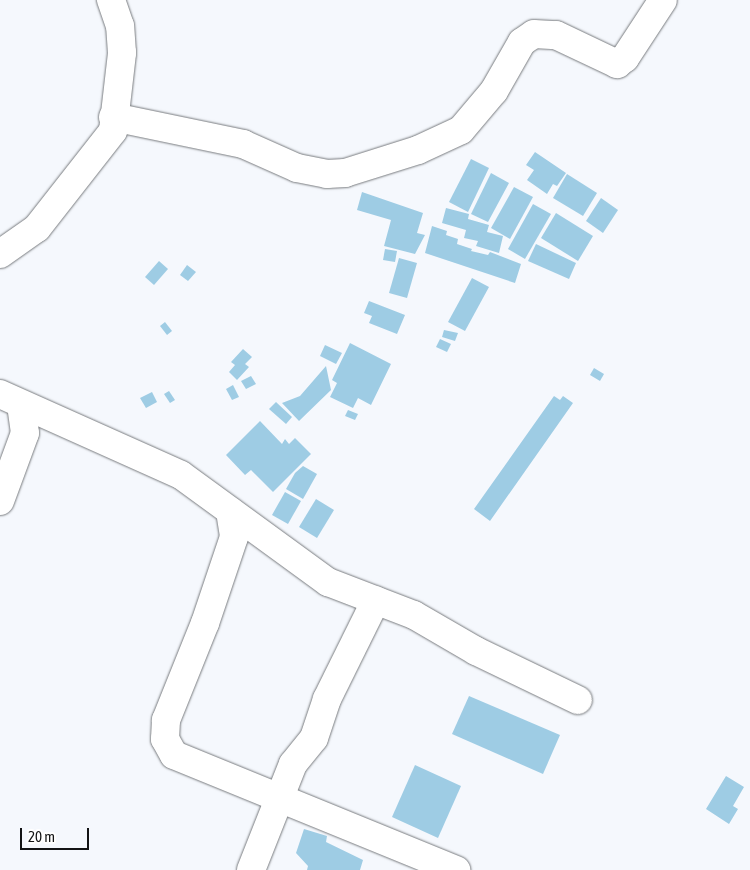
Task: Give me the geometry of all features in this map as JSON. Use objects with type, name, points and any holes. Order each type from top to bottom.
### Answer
[{"type":"street","points":[[0,254],[37,228],[113,130],[112,117],[122,53],[120,26],[111,0]]},
{"type":"street","points":[[112,117],[243,144],[298,168],[327,174],[345,173],[408,153],[461,130],[494,91],[522,42],[534,34],[556,35],[617,64],[625,58],[663,0]]},
{"type":"street","points":[[0,501],[25,433],[10,400]]},
{"type":"street","points":[[10,400],[180,475],[328,582],[414,615],[476,651],[578,700]]},
{"type":"street","points":[[230,512],[234,537],[205,623],[166,720],[165,739],[174,755],[456,870]]},
{"type":"street","points":[[251,870],[293,764],[314,738],[327,699],[376,600]]},
{"type":"building","points":[[535,152],[566,173],[557,186],[553,184],[547,194],[527,180],[534,170],[526,165]]},
{"type":"building","points":[[471,159],[489,168],[468,212],[449,202]]},
{"type":"building","points":[[491,173],[509,183],[488,222],[471,214]]},
{"type":"building","points":[[567,174],[597,193],[583,216],[553,198]]},
{"type":"building","points":[[514,187],[533,197],[510,239],[491,228]]},
{"type":"building","points":[[362,192],[423,213],[417,233],[425,235],[415,254],[384,246],[391,220],[357,210]]},
{"type":"building","points":[[601,198],[618,210],[603,233],[586,221]]},
{"type":"building","points":[[533,204],[551,214],[525,259],[508,249]]},
{"type":"building","points":[[446,208],[469,214],[468,219],[489,225],[487,232],[503,236],[499,253],[476,246],[478,241],[464,238],[466,230],[442,223]]},
{"type":"building","points":[[556,213],[593,236],[578,261],[541,238]]},
{"type":"building","points":[[432,226],[447,231],[446,235],[458,239],[457,244],[472,249],[471,251],[488,255],[490,252],[521,264],[515,283],[425,253]]},
{"type":"building","points":[[536,244],[576,263],[569,279],[528,261]]},
{"type":"building","points":[[385,249],[397,251],[395,262],[383,260]]},
{"type":"building","points":[[399,258],[417,263],[407,298],[389,293]]},
{"type":"building","points":[[159,261],[168,269],[154,285],[145,277]]},
{"type":"building","points":[[187,265],[196,272],[188,281],[180,275]]},
{"type":"building","points":[[472,278],[489,287],[465,331],[448,322]]},
{"type":"building","points":[[369,301],[405,315],[397,334],[369,323],[372,316],[364,313]]},
{"type":"building","points":[[165,322],[172,331],[167,335],[160,326]]},
{"type":"building","points":[[444,330],[458,333],[455,341],[442,337]]},
{"type":"building","points":[[440,339],[451,344],[447,352],[436,347]]},
{"type":"building","points":[[350,343],[391,364],[371,405],[358,398],[353,408],[330,397],[337,383],[332,380]]},
{"type":"building","points":[[325,345],[342,353],[336,364],[320,356]]},
{"type":"building","points":[[243,349],[252,357],[245,364],[249,367],[237,380],[229,372],[235,365],[231,362]]},
{"type":"building","points":[[326,366],[331,390],[299,421],[282,403],[300,396]]},
{"type":"building","points":[[594,368],[604,374],[600,381],[590,375]]},
{"type":"building","points":[[251,376],[256,384],[246,389],[241,381]]},
{"type":"building","points":[[233,385],[239,397],[232,400],[226,389]]},
{"type":"building","points":[[169,391],[175,400],[170,403],[164,394]]},
{"type":"building","points":[[152,392],[157,402],[146,408],[140,398]]},
{"type":"building","points":[[554,396],[560,400],[563,396],[573,403],[490,521],[474,509]]},
{"type":"building","points":[[276,402],[292,417],[286,424],[269,409]]},
{"type":"building","points":[[348,410],[358,414],[355,420],[345,416]]},
{"type":"building","points":[[260,421],[282,444],[285,439],[289,444],[295,438],[311,454],[273,492],[251,470],[245,475],[226,455]]},
{"type":"building","points":[[303,466],[317,474],[303,499],[286,489],[295,473]]},
{"type":"building","points":[[285,492],[301,501],[288,524],[272,515]]},
{"type":"building","points":[[316,499],[334,510],[317,538],[299,527]]},
{"type":"building","points":[[469,696],[560,735],[543,774],[452,734]]},
{"type":"building","points":[[415,765],[461,786],[438,838],[392,817]]},
{"type":"building","points":[[726,776],[744,787],[733,806],[738,809],[729,824],[706,809]]},
{"type":"building","points":[[304,829],[327,836],[326,842],[363,860],[360,870],[307,870],[308,866],[296,853]]}]
